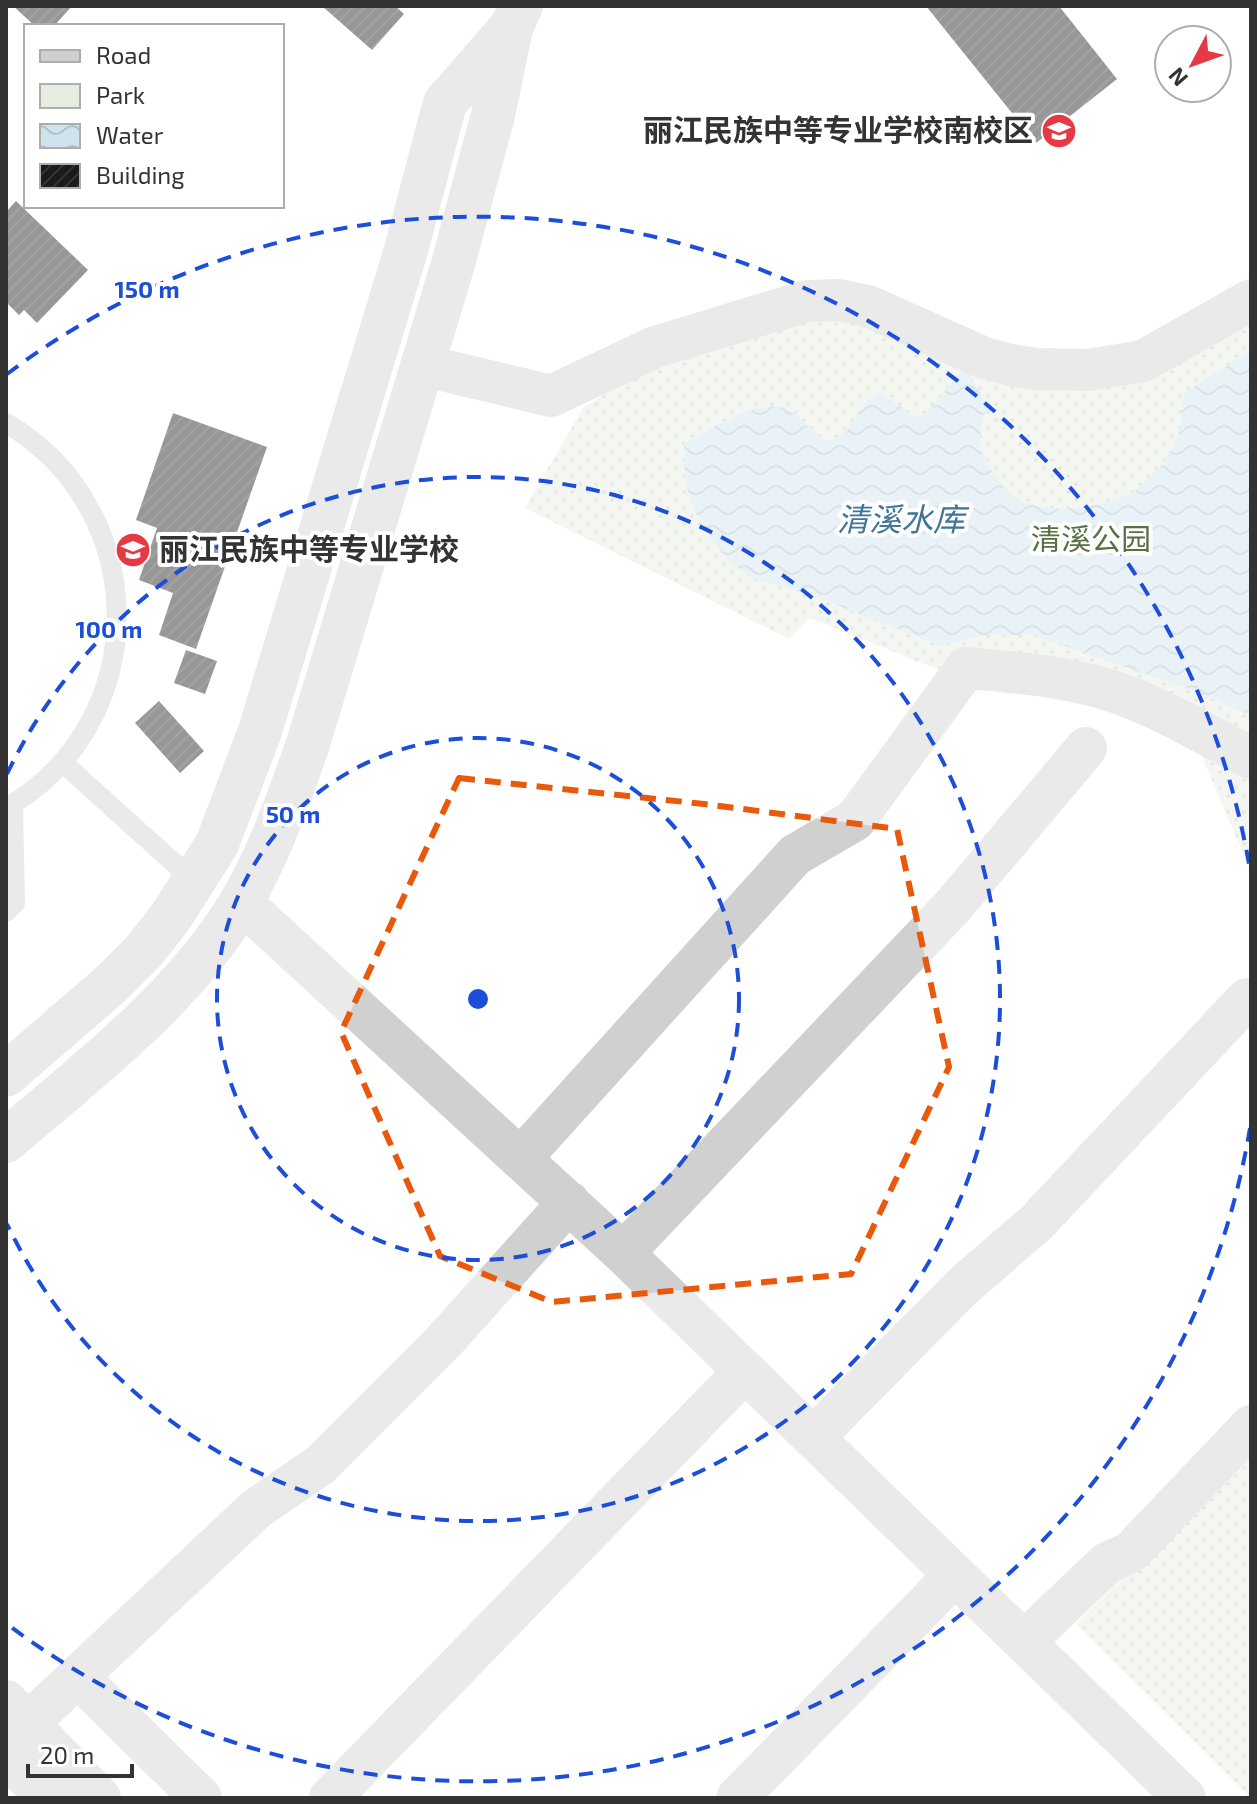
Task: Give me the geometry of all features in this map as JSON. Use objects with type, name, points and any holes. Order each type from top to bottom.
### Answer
[{"type":"street","points":[[6,1141],[146,1020],[210,948],[241,902],[280,823],[307,747],[422,365],[521,13]]},
{"type":"street","points":[[6,1075],[143,952],[195,882],[217,844],[260,731],[406,250],[445,103],[521,13]]},
{"type":"street","points":[[422,365],[551,396],[655,347],[807,301],[824,300],[868,306],[984,358],[1037,369],[1089,370],[1143,361],[1251,300]]},
{"type":"street","points":[[521,1158],[795,855],[855,820],[966,668],[1046,676],[1110,690],[1251,758]]},
{"type":"street","points":[[623,1253],[954,905],[1086,748]]},
{"type":"street","points":[[241,902],[623,1253],[1185,1798]]},
{"type":"street","points":[[814,1437],[962,1287],[1036,1223],[1247,999]]},
{"type":"street","points":[[13,1726],[79,1678],[256,1509],[320,1465],[445,1340],[569,1202]]},
{"type":"street","points":[[330,1798],[745,1371]]},
{"type":"street","points":[[1024,1642],[1107,1563],[1131,1552],[1251,1426]]},
{"type":"street","points":[[737,1798],[955,1575]]},
{"type":"street","points":[[79,1678],[201,1798]]},
{"type":"street","points":[[13,1726],[49,1798]]},
{"type":"street","points":[[13,1726],[99,1798]]},
{"type":"lane","points":[[6,423],[50,456],[74,484],[93,515],[107,548],[115,583],[118,619],[105,690],[90,722],[49,776],[9,806],[15,903],[6,912]]},
{"type":"lane","points":[[62,762],[195,882]]},
{"type":"highlighted area","points":[[459,778],[704,804],[897,829],[949,1067],[851,1274],[552,1302],[440,1256],[341,1032]]},
{"type":"green space","name":"清溪公园","points":[[848,319],[993,369],[1251,322],[1251,872],[1197,745],[1131,710],[939,670],[810,618],[789,639],[525,508],[583,408],[621,384],[655,366],[806,322]]},
{"type":"green space","points":[[1251,1450],[1251,1798],[1076,1624]]},
{"type":"water","name":"清溪水库","points":[[1251,350],[1251,716],[1189,689],[1033,635],[986,635],[941,646],[809,594],[751,578],[731,563],[712,540],[695,512],[685,482],[684,444],[734,416],[762,407],[788,410],[827,441],[844,432],[872,396],[880,392],[914,416],[925,415],[965,367],[988,407],[980,431],[981,447],[986,462],[1002,485],[1015,497],[1043,507],[1059,509],[1094,505],[1126,495],[1149,479],[1176,440],[1185,393]]},
{"type":"building","points":[[13,6],[72,6],[56,24],[33,24]]},
{"type":"building","points":[[322,6],[395,6],[404,14],[372,50]]},
{"type":"building","points":[[926,6],[1059,6],[1117,79],[1036,143]]},
{"type":"building","points":[[16,201],[88,270],[37,323],[24,310],[19,315],[6,302],[6,212]]},
{"type":"building","points":[[173,413],[267,447],[196,649],[159,635],[173,593],[139,580],[157,528],[136,520]]},
{"type":"building","points":[[186,650],[217,661],[205,694],[174,683]]},
{"type":"building","points":[[159,701],[204,751],[180,773],[135,723]]},
{"type":"place","name":"丽江民族中等专业学校南校区","points":[[1059,131]]},
{"type":"place","name":"丽江民族中等专业学校","points":[[133,550]]}]
